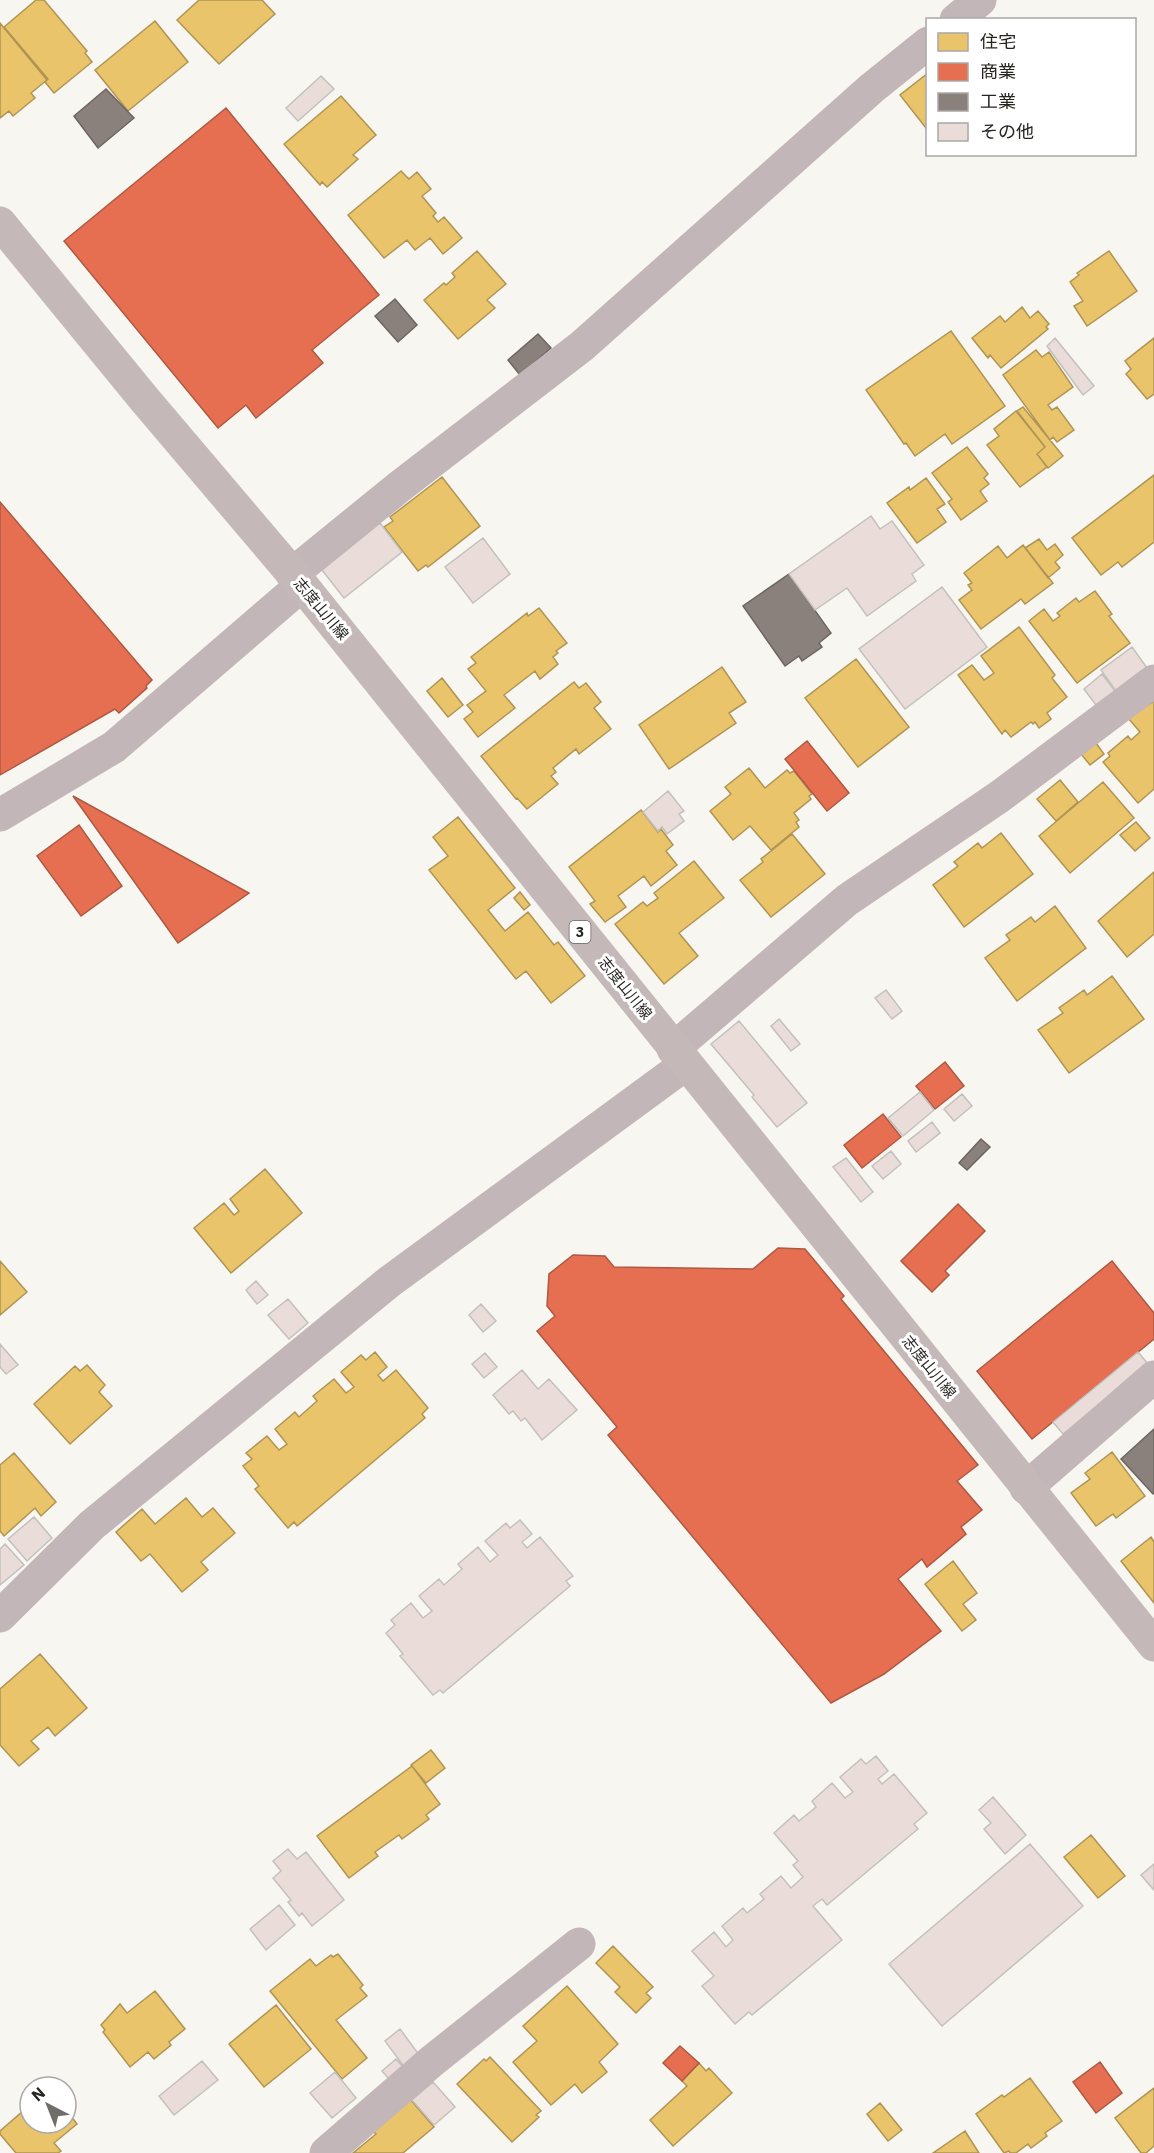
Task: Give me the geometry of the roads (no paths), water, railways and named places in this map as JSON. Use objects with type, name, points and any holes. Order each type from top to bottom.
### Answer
[{"type":"main road","name":"志度山川線","points":[[0,223],[297,580],[1154,1645]]},
{"type":"street","points":[[958,18],[980,0]]},
{"type":"street","points":[[0,815],[114,747],[399,487],[582,346],[872,88],[926,44]]},
{"type":"street","points":[[0,1616],[92,1525],[380,1290],[680,1056],[846,900],[999,797],[1154,681]]},
{"type":"street","points":[[1026,1488],[1154,1377]]},
{"type":"street","points":[[326,2153],[432,2061],[579,1944]]}]
